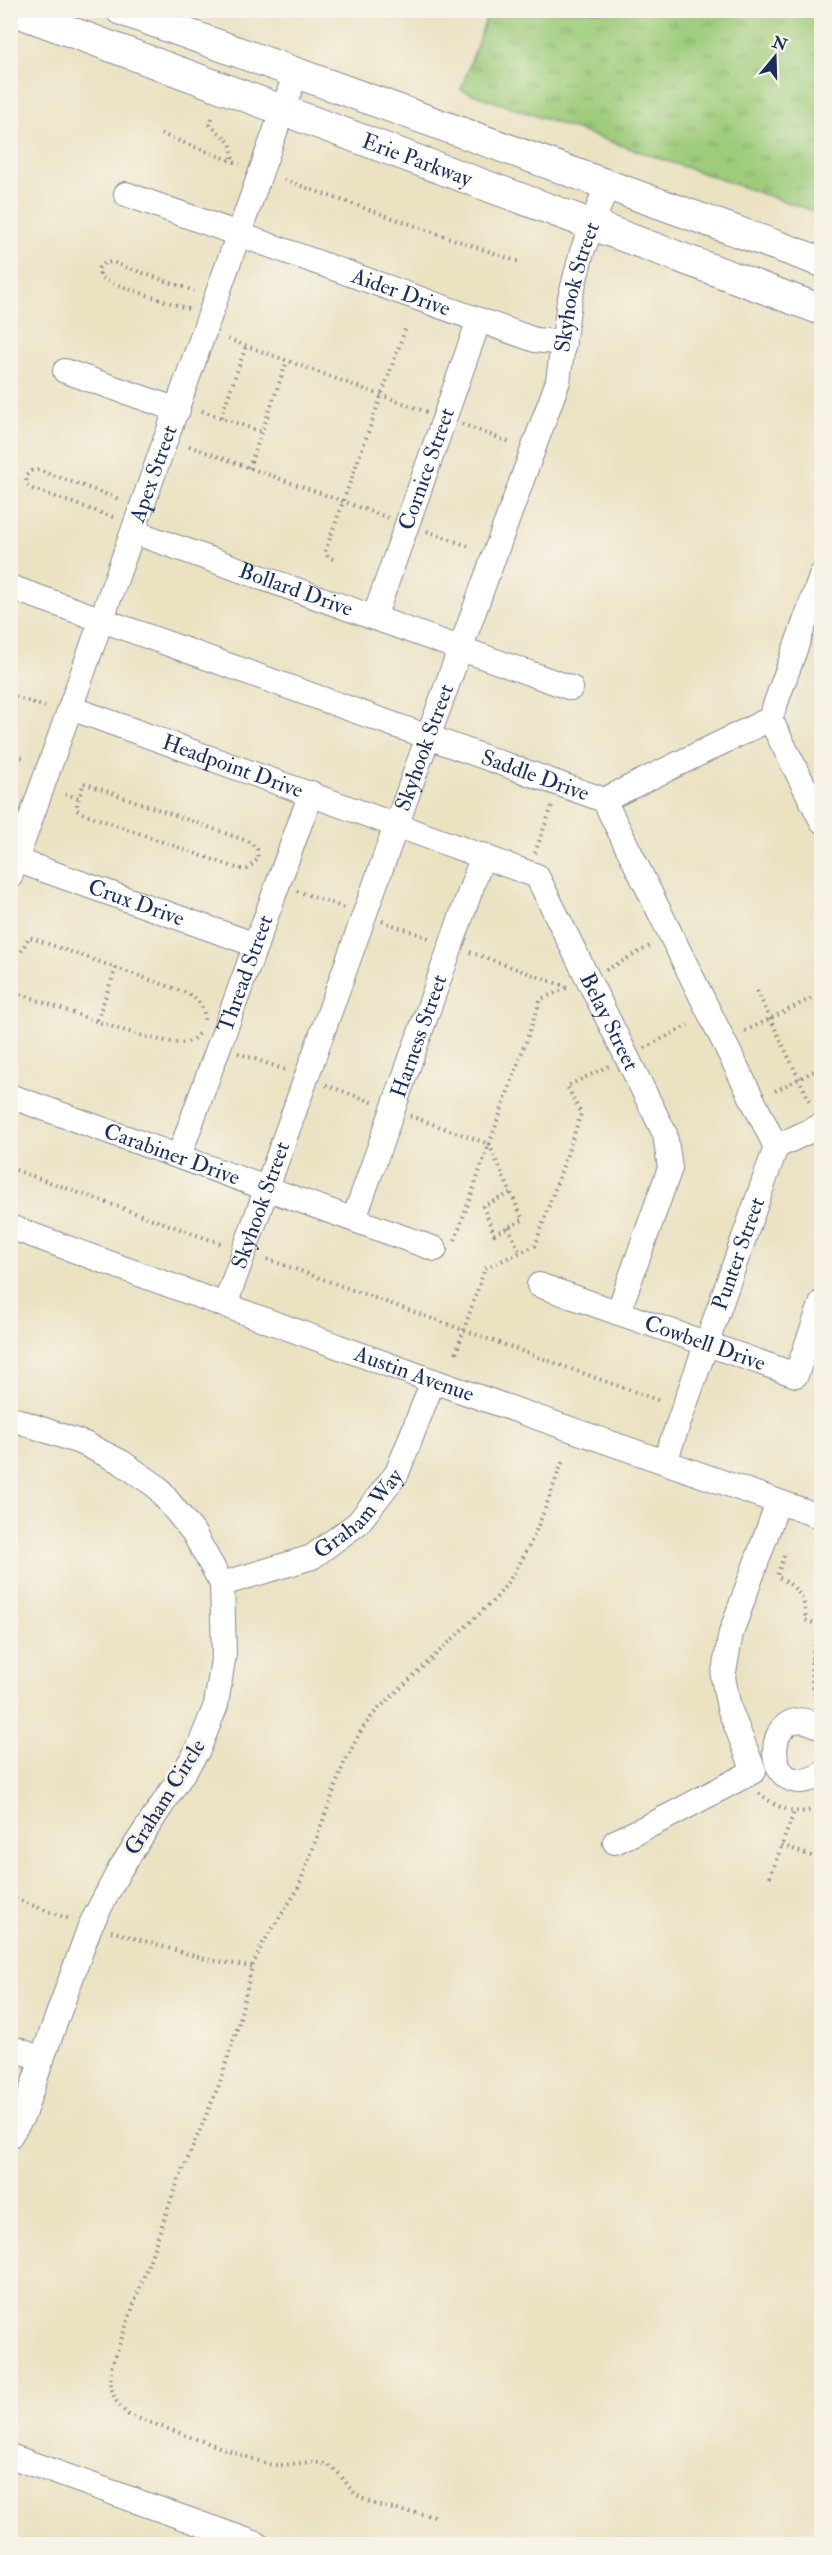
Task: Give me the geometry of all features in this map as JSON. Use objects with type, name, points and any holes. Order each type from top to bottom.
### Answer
[{"type":"main road","name":"Erie Parkway","points":[[12,10],[822,310]]},
{"type":"main road","name":"Erie Parkway","points":[[121,10],[822,262]]},
{"type":"street","name":"Apex Street","points":[[13,865],[103,620],[296,73]]},
{"type":"street","name":"Skyhook Street","points":[[225,1305],[558,381],[569,302],[592,225],[607,185]]},
{"type":"street","name":"Aider Drive","points":[[126,194],[535,340],[564,343]]},
{"type":"street","name":"Cornice Street","points":[[374,618],[479,320]]},
{"type":"street","points":[[65,371],[178,410]]},
{"type":"street","name":"Bollard Drive","points":[[134,532],[571,688]]},
{"type":"street","points":[[604,800],[770,719],[822,574]]},
{"type":"street","name":"Saddle Drive","points":[[10,586],[604,800],[776,1147]]},
{"type":"street","name":"Headpoint Drive","points":[[71,708],[397,824]]},
{"type":"street","points":[[770,719],[822,821]]},
{"type":"street","name":"Thread Street","points":[[180,1156],[311,793]]},
{"type":"street","points":[[397,824],[528,872]]},
{"type":"street","name":"Harness Street","points":[[354,1219],[483,855]]},
{"type":"street","name":"Crux Drive","points":[[13,865],[256,945]]},
{"type":"street","name":"Belay Street","points":[[528,872],[537,876],[578,984],[627,1057],[665,1134],[670,1168],[618,1313]]},
{"type":"street","name":"Carabiner Drive","points":[[10,1096],[354,1219],[445,1244]]},
{"type":"street","points":[[776,1147],[816,1114]]},
{"type":"street","name":"Punter Street","points":[[665,1461],[776,1147]]},
{"type":"street","name":"Austin Avenue","points":[[10,1227],[433,1381],[822,1517]]},
{"type":"street","name":"Cowbell Drive","points":[[539,1285],[796,1376],[822,1302]]},
{"type":"street","name":"Graham Way","points":[[222,1584],[312,1557],[358,1523],[398,1473],[433,1381]]},
{"type":"street","name":"Graham Circle","points":[[10,1418],[85,1444],[121,1462],[156,1486],[193,1532],[222,1584],[224,1653],[216,1705],[198,1750],[120,1869],[90,1926],[23,2115],[10,2136]]},
{"type":"street","points":[[763,1775],[729,1708],[723,1677],[731,1633],[778,1502]]},
{"type":"street","points":[[763,1775],[774,1742],[785,1727],[804,1721],[822,1728]]},
{"type":"street","points":[[615,1842],[763,1775],[786,1775],[805,1780],[822,1774]]},
{"type":"street","points":[[10,2047],[42,2059]]},
{"type":"street","points":[[10,2456],[257,2544]]},
{"type":"path","points":[[212,118],[210,125],[229,141],[233,150],[232,160]]},
{"type":"path","points":[[161,134],[240,164]]},
{"type":"path","points":[[284,180],[522,263]]},
{"type":"path","points":[[188,309],[106,281],[100,276],[99,268],[105,263],[112,262],[194,291]]},
{"type":"path","points":[[333,559],[325,552],[406,327]]},
{"type":"path","points":[[228,339],[509,442]]},
{"type":"path","points":[[220,417],[246,346]]},
{"type":"path","points":[[249,468],[287,361]]},
{"type":"path","points":[[202,411],[262,432]]},
{"type":"path","points":[[189,446],[471,547]]},
{"type":"path","points":[[113,518],[33,489],[27,485],[26,476],[32,471],[39,470],[119,499]]},
{"type":"path","points":[[10,694],[45,707]]},
{"type":"path","points":[[10,753],[26,759]]},
{"type":"path","points":[[84,783],[250,842],[257,849],[258,859],[248,869],[239,869],[81,813],[77,810],[79,798],[84,783]]},
{"type":"path","points":[[65,794],[79,798]]},
{"type":"path","points":[[528,872],[552,806]]},
{"type":"path","points":[[253,864],[279,882],[364,915],[451,946],[578,984]]},
{"type":"path","points":[[10,950],[21,951],[29,937],[187,993],[197,999],[205,1017],[195,1037],[186,1043],[147,1038],[10,990]]},
{"type":"path","points":[[445,1244],[489,1144],[541,999],[578,984],[650,946]]},
{"type":"path","points":[[97,1020],[116,968]]},
{"type":"path","points":[[757,991],[816,1114]]},
{"type":"path","points":[[745,1031],[822,993]]},
{"type":"path","points":[[456,1353],[485,1268],[535,1246],[581,1114],[567,1086],[688,1025]]},
{"type":"path","points":[[195,1037],[489,1144],[511,1193],[523,1220],[494,1234],[483,1206],[511,1193]]},
{"type":"path","points":[[774,1091],[822,1068]]},
{"type":"path","points":[[10,1168],[222,1244]]},
{"type":"path","points":[[508,1227],[520,1252]]},
{"type":"path","points":[[267,1259],[660,1401]]},
{"type":"path","points":[[434,2516],[366,2500],[356,2494],[329,2466],[315,2462],[277,2466],[267,2464],[129,2415],[119,2406],[112,2394],[111,2368],[175,2189],[219,2085],[238,2026],[252,1967],[263,1942],[298,1888],[345,1763],[362,1729],[392,1694],[496,1598],[512,1578],[525,1556],[563,1460]]},
{"type":"path","points":[[786,1550],[777,1576],[791,1584],[802,1595],[806,1607],[805,1620],[821,1626],[811,1659],[811,1679],[816,1697],[822,1704]]},
{"type":"path","points":[[811,1659],[822,1663]]},
{"type":"path","points":[[816,1697],[822,1695]]},
{"type":"path","points":[[763,1775],[771,1803],[794,1812],[810,1812],[822,1806]]},
{"type":"path","points":[[770,1877],[794,1812]]},
{"type":"path","points":[[782,1845],[822,1860]]},
{"type":"path","points":[[10,1898],[76,1921]]},
{"type":"path","points":[[105,1930],[205,1959],[252,1967]]},
{"type":"green space","points":[[489,11],[821,11],[821,214],[461,90]]}]
